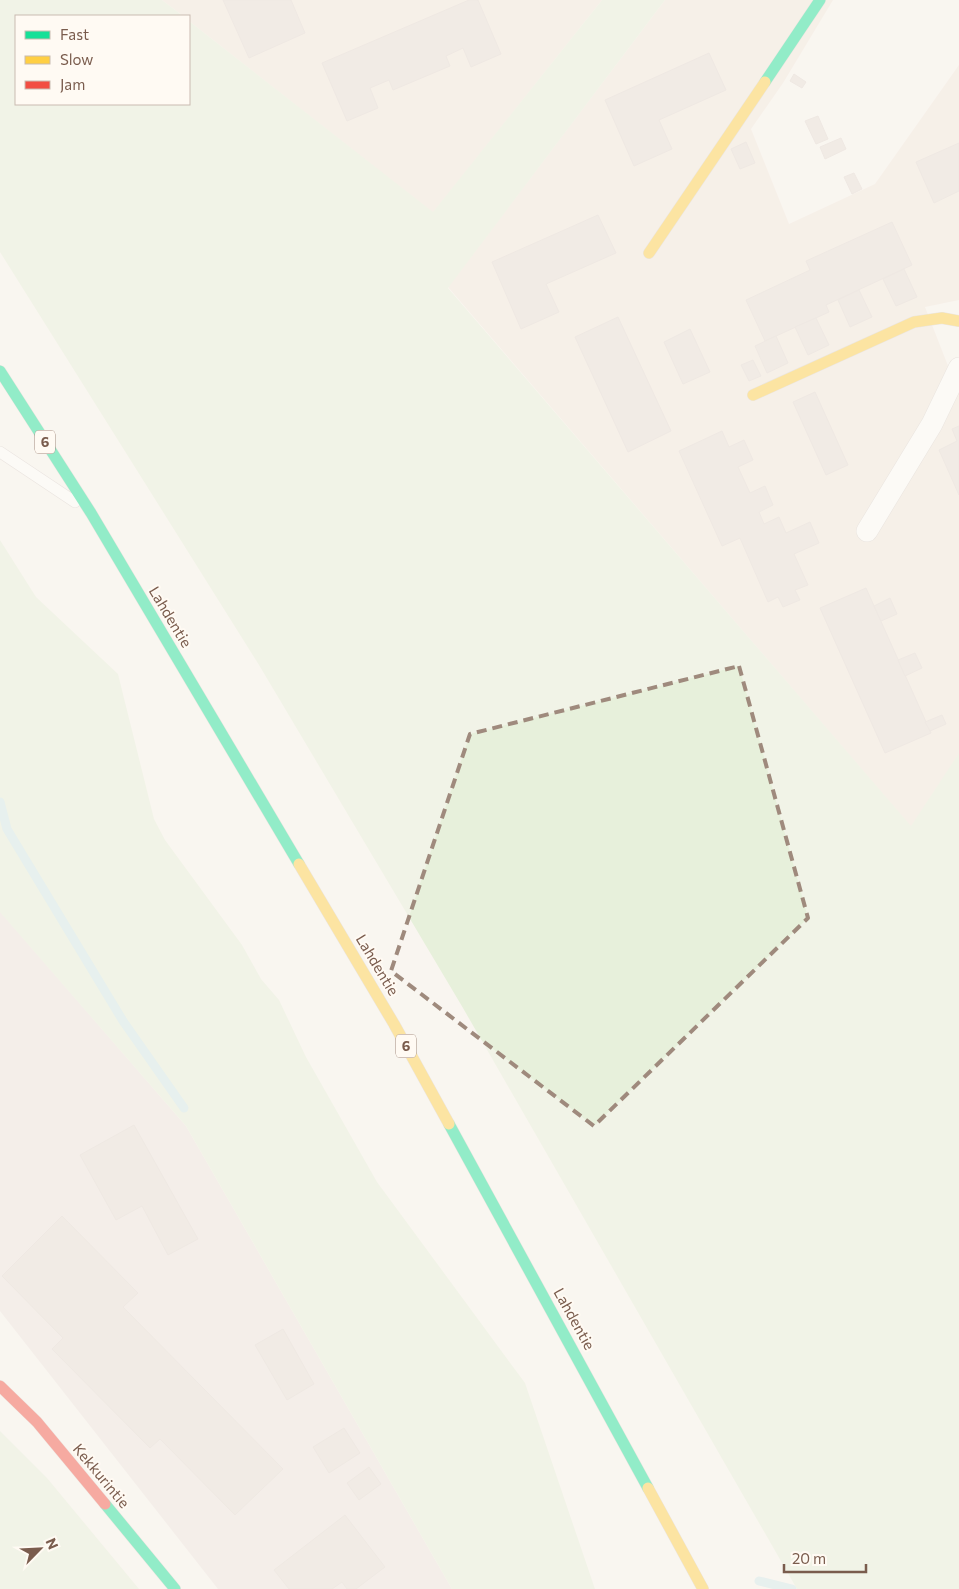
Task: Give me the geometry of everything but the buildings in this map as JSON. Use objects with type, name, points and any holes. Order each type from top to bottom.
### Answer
[{"type":"main road","points":[[649,253],[820,0]]},
{"type":"main road","points":[[753,394],[914,322],[942,318],[959,321]]},
{"type":"main road","name":"Lahdentie","points":[[0,371],[90,513],[394,1024],[703,1589]]},
{"type":"main road","name":"Kekkurintie","points":[[0,1386],[37,1422],[175,1589]]},
{"type":"street","points":[[867,531],[932,424],[959,368]]},
{"type":"lane","points":[[0,452],[90,513]]},
{"type":"highlighted area","points":[[739,666],[808,918],[594,1126],[391,971],[470,734]]},
{"type":"shaded area","points":[[162,0],[602,0],[433,213],[190,22],[190,15],[182,15]]},
{"type":"shaded area","points":[[665,0],[833,0],[783,83],[751,129],[789,224],[875,184],[959,65],[959,300],[925,307],[959,394],[959,756],[912,828],[448,287]]},
{"type":"shaded area","points":[[0,911],[186,1126],[452,1589],[218,1589],[0,1311]]},
{"type":"green space","points":[[0,0],[162,0],[182,15],[15,15],[15,105],[190,105],[190,22],[433,212],[602,0],[665,0],[448,288],[911,826],[959,753],[959,1589],[797,1589],[463,1008],[259,665],[0,252]]},
{"type":"green space","points":[[0,540],[36,597],[118,674],[154,819],[165,840],[242,945],[261,979],[279,1000],[306,1057],[377,1182],[525,1383],[595,1589],[452,1589],[186,1126],[0,912]]},
{"type":"green space","points":[[0,1431],[47,1478],[139,1589],[0,1589]]},
{"type":"waterway","points":[[0,802],[7,829],[123,1021],[184,1108]]},
{"type":"waterway","points":[[759,1581],[792,1589]]},
{"type":"traffic: fast","points":[[765,82],[820,0]]},
{"type":"traffic: fast","points":[[0,371],[91,513],[299,864]]},
{"type":"traffic: fast","points":[[449,1124],[648,1488]]},
{"type":"traffic: fast","points":[[105,1504],[175,1589]]},
{"type":"traffic: slow","points":[[649,253],[765,82]]},
{"type":"traffic: slow","points":[[753,395],[914,322],[942,318],[959,321]]},
{"type":"traffic: slow","points":[[299,864],[394,1024],[449,1124]]},
{"type":"traffic: slow","points":[[648,1488],[703,1589]]},
{"type":"traffic: jam","points":[[0,1386],[37,1422],[105,1504]]}]
